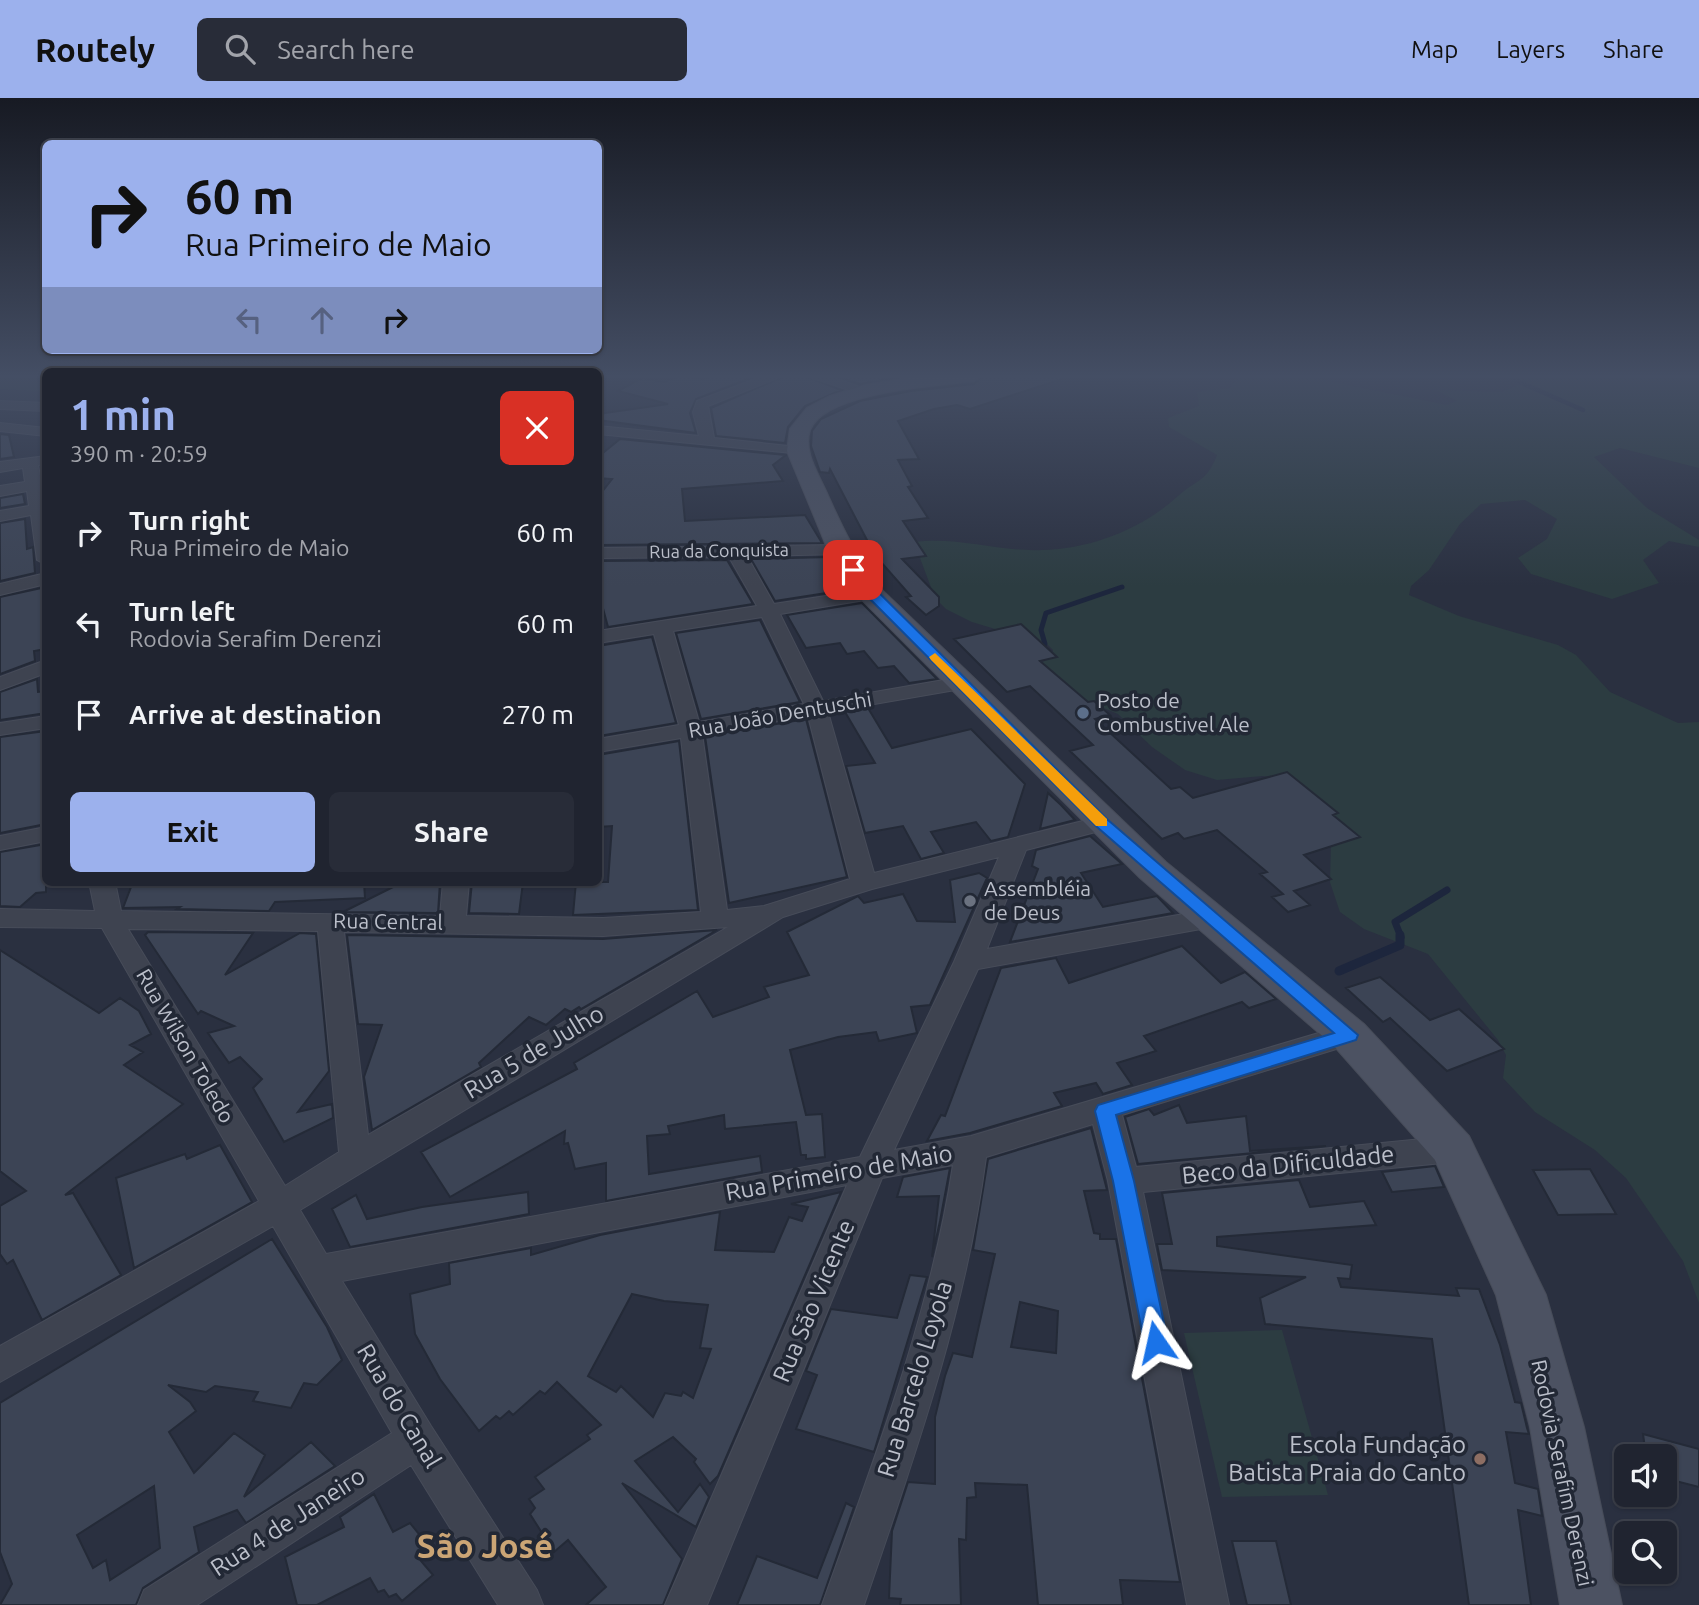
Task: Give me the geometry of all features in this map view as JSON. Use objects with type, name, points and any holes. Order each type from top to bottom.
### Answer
[{"type":"main road","points":[[797,445],[798,451]]},
{"type":"main road","name":"Rodovia Serafim Derenzi","points":[[798,451],[840,550],[871,594],[1103,823],[1349,1035],[1453,1149],[1521,1295],[1557,1427],[1591,1605]]},
{"type":"street","points":[[741,445],[798,451]]},
{"type":"street","points":[[0,467],[38,461],[42,527]]},
{"type":"street","points":[[0,491],[39,502]]},
{"type":"street","points":[[0,516],[39,502]]},
{"type":"street","name":"Rua da Conquista","points":[[602,552],[840,550]]},
{"type":"street","points":[[735,551],[817,710],[864,883]]},
{"type":"street","points":[[0,590],[42,579]]},
{"type":"street","points":[[602,636],[871,594]]},
{"type":"street","points":[[662,627],[691,730],[716,920]]},
{"type":"street","points":[[0,684],[42,668]]},
{"type":"street","name":"Rua João Dentuschi","points":[[602,745],[961,683]]},
{"type":"street","points":[[0,729],[42,723]]},
{"type":"street","name":"Rua 5 de Julho","points":[[0,1365],[279,1206],[355,1158],[774,911],[864,883],[1103,823]]},
{"type":"street","points":[[0,843],[42,835]]},
{"type":"street","name":"Rua São Vicente","points":[[686,1605],[871,1166],[968,962],[1016,845]]},
{"type":"street","name":"Rua Wilson Toledo","points":[[103,886],[109,918],[279,1206]]},
{"type":"street","points":[[452,922],[456,886]]},
{"type":"street","name":"Rua Central","points":[[0,918],[452,922],[603,927],[716,920],[774,911]]},
{"type":"street","points":[[968,962],[1212,918]]},
{"type":"street","points":[[330,921],[355,1158]]},
{"type":"street","name":"Rua Primeiro de Maio","points":[[319,1270],[971,1149],[1105,1111],[1349,1035]]},
{"type":"street","points":[[1105,1111],[1124,1181],[1208,1605]]},
{"type":"street","name":"Rua Barcelo Loyola","points":[[843,1605],[923,1368],[966,1201],[971,1149]]},
{"type":"street","name":"Beco da Dificuldade","points":[[1124,1181],[1453,1149]]},
{"type":"street","name":"Rua do Canal","points":[[279,1206],[417,1439],[522,1605]]},
{"type":"street","name":"Rua 4 de Janeiro","points":[[159,1605],[417,1439]]},
{"type":"shaded area","points":[[1200,445],[1699,445],[1699,468],[1620,448],[1594,457],[1647,508],[1699,540],[1699,547],[1669,541],[1643,560],[1659,583],[1612,599],[1531,574],[1518,558],[1547,539],[1557,519],[1525,500],[1481,504],[1460,524],[1429,570],[1411,586],[1409,595],[1459,616],[1558,645],[1576,655],[1610,692],[1678,723],[1699,722],[1699,1303],[1683,1261],[1626,1178],[1595,1150],[1535,1112],[1503,1078],[1506,1055],[1498,1040],[1428,954],[1364,929],[1340,912],[1330,882],[1331,842],[1283,778],[1263,776],[1217,780],[1185,770],[1152,747],[1118,714],[1080,698],[1041,663],[1052,656],[1053,650],[1048,645],[972,622],[946,609],[935,598],[914,542],[947,541],[1042,550],[1097,541],[1132,527],[1164,508],[1205,476],[1217,455]]},
{"type":"shaded area","points":[[1282,1330],[1328,1495],[1222,1497],[1184,1333]]},
{"type":"building","points":[[0,445],[11,445],[14,457],[0,459]]},
{"type":"building","points":[[612,445],[686,445],[786,455],[773,465],[783,481],[682,489],[685,521],[805,515],[822,543],[602,545],[602,492],[612,479],[602,478],[602,454]]},
{"type":"building","points":[[911,445],[919,459],[898,460],[912,486],[908,487],[928,518],[903,521],[926,556],[902,559],[939,597],[939,606],[926,615],[906,597],[911,596],[865,544],[868,542],[830,469],[829,473],[820,472],[811,446]]},
{"type":"building","points":[[23,494],[25,504],[0,508],[0,498]]},
{"type":"building","points":[[25,519],[27,549],[33,547],[35,573],[0,581],[0,523]]},
{"type":"building","points":[[830,557],[852,589],[775,601],[751,559]]},
{"type":"building","points":[[727,560],[753,604],[608,627],[602,605],[602,561]]},
{"type":"building","points":[[42,588],[42,650],[34,651],[35,661],[0,674],[0,597]]},
{"type":"building","points":[[862,603],[937,679],[909,683],[894,666],[878,668],[864,651],[847,654],[840,643],[806,648],[787,615]]},
{"type":"building","points":[[760,620],[800,702],[701,719],[676,633]]},
{"type":"building","points":[[1021,624],[1057,657],[1040,661],[1088,702],[1094,701],[1110,715],[1095,719],[1171,789],[1180,787],[1193,798],[1287,772],[1338,813],[1333,815],[1360,837],[1304,855],[1331,879],[1294,891],[1310,905],[1288,912],[1272,897],[1283,894],[1260,874],[1267,872],[1217,830],[1184,839],[1178,833],[1162,839],[1070,751],[1093,745],[1030,686],[1007,692],[954,639]]},
{"type":"building","points":[[652,637],[676,723],[602,735],[602,645]]},
{"type":"building","points":[[37,679],[38,692],[42,692],[42,714],[0,720],[0,692]]},
{"type":"building","points":[[868,708],[892,748],[971,729],[1025,784],[1008,837],[991,841],[976,822],[931,832],[944,853],[921,859],[903,826],[865,833],[846,766],[875,763],[845,712]]},
{"type":"building","points":[[806,719],[847,877],[729,903],[705,736]]},
{"type":"building","points":[[42,732],[42,825],[0,833],[0,737]]},
{"type":"building","points":[[679,741],[698,910],[573,915],[576,886],[602,886],[602,882],[608,882],[612,826],[602,827],[602,754]]},
{"type":"building","points":[[1048,793],[1061,805],[1075,820],[1040,829]]},
{"type":"building","points":[[1090,836],[1122,864],[1081,873],[1103,907],[1157,896],[1173,913],[1010,942],[1038,869],[1032,866],[1036,850]]},
{"type":"building","points":[[42,845],[42,886],[46,886],[46,892],[36,893],[20,907],[0,906],[0,852]]},
{"type":"building","points":[[979,873],[987,878],[930,1005],[911,1007],[917,1033],[879,1041],[876,1032],[838,1037],[790,1050],[806,1115],[822,1114],[825,1157],[806,1159],[806,1155],[801,1155],[796,1122],[725,1129],[724,1115],[668,1126],[670,1134],[647,1136],[649,1174],[760,1156],[762,1172],[606,1201],[606,1163],[575,1169],[568,1143],[564,1144],[565,1131],[450,1197],[421,1152],[577,1069],[574,1063],[697,991],[713,1017],[769,997],[764,987],[809,975],[787,932],[858,896],[864,903],[903,894],[917,921],[955,922],[950,880]]},
{"type":"building","points":[[131,886],[364,886],[365,898],[275,902],[269,911],[177,909],[180,907],[123,908]]},
{"type":"building","points":[[395,886],[440,886],[438,913],[343,912]]},
{"type":"building","points":[[472,886],[522,886],[519,914],[469,913]]},
{"type":"building","points":[[717,930],[581,1009],[579,1007],[571,1012],[565,1009],[546,1025],[529,1017],[479,1063],[481,1067],[372,1130],[364,1077],[382,1025],[358,1024],[347,935],[603,939]]},
{"type":"building","points":[[148,932],[253,933],[225,975],[300,933],[316,934],[329,1071],[298,1112],[332,1104],[333,1118],[284,1142],[253,1088],[262,1079],[240,1057],[229,1063],[208,1033],[234,1026],[201,1011],[198,1014],[145,935]]},
{"type":"building","points":[[1182,946],[1221,983],[1245,972],[1276,999],[1249,1008],[1242,1002],[1144,1036],[1156,1051],[1117,1063],[1132,1085],[1103,1094],[1096,1083],[1054,1093],[1062,1106],[970,1133],[927,1141],[941,1115],[945,1116],[1001,968],[1056,958],[1069,983]]},
{"type":"building","points":[[0,950],[99,1013],[120,998],[139,1011],[151,1034],[130,1045],[143,1052],[124,1065],[183,1104],[65,1195],[73,1193],[121,1275],[42,1320],[13,1260],[7,1264],[0,1254],[0,1206],[26,1191],[0,1171]]},
{"type":"building","points":[[1380,977],[1430,1020],[1459,1009],[1504,1049],[1447,1071],[1390,1018],[1383,1022],[1346,988]]},
{"type":"building","points":[[1179,1105],[1187,1123],[1246,1116],[1250,1151],[1326,1146],[1138,1164],[1125,1117],[1149,1109],[1154,1115]]},
{"type":"building","points":[[1091,1128],[1107,1190],[1084,1191],[1094,1233],[1100,1234],[1100,1239],[1116,1239],[1180,1582],[1120,1580],[1123,1605],[1038,1605],[1027,1485],[975,1483],[976,1497],[967,1498],[966,1540],[959,1539],[961,1605],[900,1605],[901,1599],[889,1598],[892,1531],[908,1482],[935,1484],[935,1417],[945,1376],[953,1353],[972,1357],[995,1254],[973,1250],[988,1159]],"holes":[[[1020,1302],[1058,1311],[1056,1353],[1011,1347]]]},
{"type":"building","points":[[220,1145],[252,1202],[134,1268],[116,1178],[185,1154],[187,1159]]},
{"type":"building","points":[[1435,1166],[1444,1187],[1392,1192],[1382,1172]]},
{"type":"building","points":[[950,1168],[932,1257],[939,1196],[897,1197],[903,1177]]},
{"type":"building","points":[[1590,1169],[1616,1214],[1558,1215],[1533,1170]]},
{"type":"building","points":[[1299,1180],[1310,1207],[1364,1201],[1376,1225],[1217,1237],[1217,1246],[1352,1265],[1350,1279],[1338,1278],[1341,1287],[1459,1296],[1456,1288],[1479,1289],[1500,1345],[1515,1402],[1521,1403],[1529,1434],[1506,1432],[1515,1483],[1538,1489],[1542,1516],[1518,1510],[1531,1605],[1469,1605],[1432,1339],[1265,1324],[1260,1298],[1306,1277],[1162,1270],[1157,1244],[1172,1244],[1162,1193]]},
{"type":"building","points":[[528,1192],[529,1214],[350,1247],[332,1209],[356,1195],[367,1219],[422,1207]]},
{"type":"building","points":[[841,1192],[718,1476],[710,1484],[694,1462],[696,1459],[673,1437],[635,1461],[678,1512],[700,1484],[709,1497],[696,1527],[622,1483],[682,1559],[663,1605],[586,1605],[606,1587],[568,1540],[554,1552],[530,1514],[535,1508],[529,1499],[544,1489],[535,1477],[590,1439],[587,1435],[601,1425],[557,1382],[545,1394],[540,1391],[513,1415],[509,1411],[500,1419],[496,1416],[479,1431],[440,1379],[415,1334],[410,1294],[450,1284],[449,1263],[531,1248],[531,1255],[600,1235],[720,1212],[715,1250],[774,1252],[789,1217],[802,1221],[808,1207],[791,1204]],"holes":[[[632,1294],[664,1301],[708,1305],[700,1348],[711,1349],[693,1398],[683,1392],[681,1396],[665,1393],[653,1417],[621,1386],[616,1392],[588,1376]]]},
{"type":"building","points":[[272,1239],[327,1327],[342,1360],[317,1385],[304,1383],[291,1408],[253,1401],[258,1392],[215,1386],[206,1392],[168,1385],[190,1402],[196,1411],[169,1432],[194,1473],[234,1433],[265,1455],[244,1497],[311,1442],[335,1466],[246,1523],[237,1510],[194,1527],[199,1552],[143,1588],[136,1605],[0,1605],[12,1584],[0,1552],[0,1403]],"holes":[[[154,1486],[160,1548],[110,1580],[106,1560],[93,1568],[77,1535]]]},
{"type":"building","points":[[910,1275],[927,1277],[874,1452],[796,1429],[817,1375],[806,1371],[831,1309],[897,1318]]},
{"type":"building","points":[[1643,1434],[1699,1449],[1699,1487],[1677,1481],[1677,1444],[1644,1444]]},
{"type":"building","points":[[374,1494],[393,1532],[410,1523],[419,1534],[430,1555],[421,1561],[433,1575],[402,1601],[396,1594],[389,1597],[384,1590],[378,1592],[370,1578],[317,1605],[297,1605],[285,1557],[344,1527],[340,1517]]},
{"type":"building","points":[[846,1503],[854,1507],[820,1605],[737,1605],[757,1556],[817,1578]]},
{"type":"building","points":[[1232,1541],[1276,1541],[1291,1605],[1247,1605]]},
{"type":"waterway","points":[[1037,647],[1045,644],[1041,630],[1046,613],[1122,587]]},
{"type":"waterway","points":[[1401,937],[1395,922],[1447,890]]},
{"type":"waterway","points":[[1339,971],[1400,945],[1400,935]]},
{"type":"slow traffic","points":[[935,657],[1102,822]]},
{"type":"place","name":"Posto de Combustivel Ale","points":[[1083,713]]},
{"type":"place","name":"Assembléia de Deus","points":[[970,901]]},
{"type":"place","name":"Escola Fundação Batista Praia do Canto","points":[[1480,1459]]},
{"type":"district","name":"São José","points":[[485,1546]]},
{"type":"route","points":[[853,570],[871,594],[1153,870],[1349,1035],[1105,1111],[1124,1181],[1156,1342]]}]
